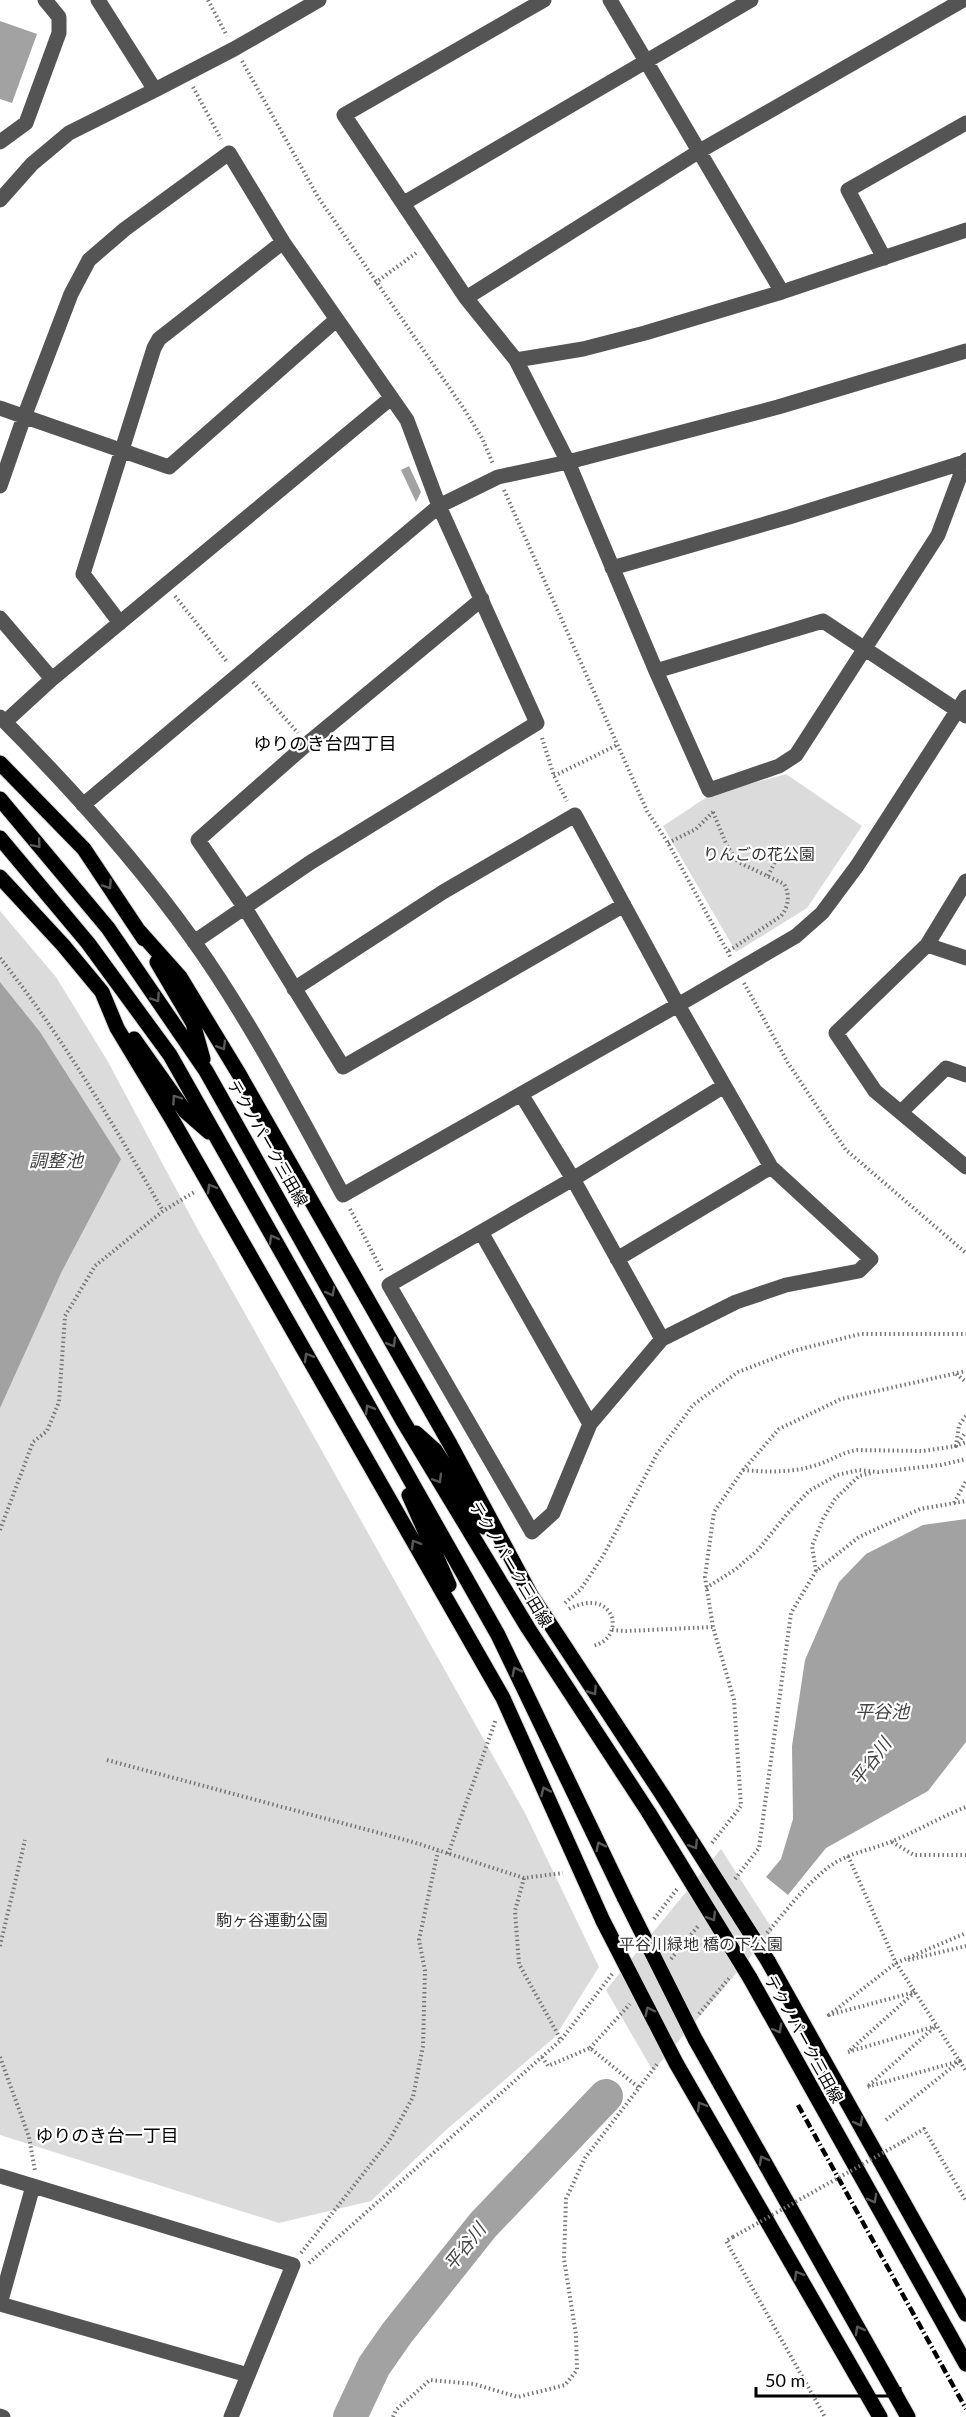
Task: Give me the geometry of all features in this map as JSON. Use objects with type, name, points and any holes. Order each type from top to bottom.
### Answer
[{"type":"main road","points":[[0,763],[84,849],[139,931],[193,1023],[206,1071]]},
{"type":"main road","name":"テクノパーク三田線","points":[[0,799],[108,928],[206,1071],[403,1421],[528,1628],[649,1814],[966,2364]]},
{"type":"main road","points":[[0,838],[87,942],[170,1055],[498,1635],[625,1899],[696,2039],[908,2417]]},
{"type":"main road","points":[[0,877],[63,945],[102,992],[185,1111],[218,1140]]},
{"type":"main road","points":[[139,931],[180,977],[233,1065],[450,1444],[532,1597]]},
{"type":"main road","points":[[102,992],[117,1028],[471,1638],[503,1698],[668,2061],[880,2417]]},
{"type":"main road","points":[[403,1421],[435,1450],[506,1562],[532,1597],[663,1796],[768,1961],[966,2314]]},
{"type":"main road","points":[[385,1436],[471,1638]]},
{"type":"street","points":[[0,142],[26,123],[59,33],[58,17],[45,0]]},
{"type":"street","points":[[98,0],[155,90]]},
{"type":"street","points":[[0,200],[32,164],[69,133],[234,50],[302,4],[319,0]]},
{"type":"street","points":[[544,0],[344,115],[466,298],[516,360],[568,462],[709,790],[779,766],[796,755],[938,535],[966,461]]},
{"type":"street","points":[[610,0],[782,292]]},
{"type":"street","points":[[404,203],[751,0]]},
{"type":"street","points":[[466,298],[698,152],[963,0]]},
{"type":"street","points":[[884,258],[848,190],[966,123]]},
{"type":"street","points":[[0,486],[71,294],[89,260],[125,229],[229,153],[283,242],[407,420],[439,506],[537,723],[347,840],[194,942]]},
{"type":"street","points":[[516,360],[583,349],[645,333],[782,292],[966,230]]},
{"type":"street","points":[[120,623],[83,574],[154,348],[159,339],[283,242]]},
{"type":"street","points":[[0,408],[169,468],[336,320]]},
{"type":"street","points":[[83,805],[439,506],[498,477],[568,462],[778,407],[966,351]]},
{"type":"street","points":[[391,398],[2,720],[83,805],[140,870],[194,942],[247,1025],[343,1195],[796,936],[822,914],[857,866],[961,713],[966,697]]},
{"type":"street","points":[[612,568],[789,518],[966,461]]},
{"type":"street","points":[[482,599],[308,743],[198,840],[245,908],[343,1067],[624,905]]},
{"type":"street","points":[[0,618],[52,679]]},
{"type":"street","points":[[656,671],[823,621],[961,713]]},
{"type":"street","points":[[294,989],[443,892],[575,815],[678,1005],[771,1167],[871,1259],[859,1271],[786,1285],[736,1302],[662,1339],[590,1424],[553,1513],[532,1532],[389,1285],[573,1179],[724,1086]]},
{"type":"street","points":[[966,881],[927,945],[836,1033],[875,1091],[966,1167]]},
{"type":"street","points":[[927,945],[966,958]]},
{"type":"street","points":[[901,1112],[946,1068],[966,1075]]},
{"type":"street","points":[[521,1094],[573,1179],[662,1339]]},
{"type":"street","points":[[617,1259],[771,1167]]},
{"type":"street","points":[[481,1232],[590,1424]]},
{"type":"street","points":[[0,2176],[293,2265],[231,2417]]},
{"type":"street","points":[[33,2186],[0,2304],[248,2375]]},
{"type":"path","points":[[208,0],[227,36]]},
{"type":"path","points":[[218,41],[236,31]]},
{"type":"path","points":[[240,58],[318,198],[482,438],[647,811],[668,843],[788,1063],[846,1150],[966,1253]]},
{"type":"path","points":[[186,74],[229,153]]},
{"type":"path","points":[[375,284],[429,243]]},
{"type":"path","points":[[165,585],[240,673],[308,743]]},
{"type":"path","points":[[537,723],[554,776],[575,815]]},
{"type":"path","points":[[554,776],[617,745]]},
{"type":"path","points":[[709,790],[713,812],[727,846],[738,862],[784,884],[788,903],[781,916],[727,952]]},
{"type":"path","points":[[668,843],[696,829],[713,812]]},
{"type":"path","points":[[768,876],[784,844]]},
{"type":"path","points":[[762,928],[767,934]]},
{"type":"path","points":[[0,958],[56,1033],[101,1102],[163,1211]]},
{"type":"path","points":[[0,1530],[33,1442],[47,1431],[59,1402],[65,1316],[95,1266],[163,1211],[208,1184]]},
{"type":"path","points":[[343,1195],[389,1285]]},
{"type":"path","points":[[565,1603],[581,1589],[603,1556],[657,1454],[693,1405],[738,1372],[793,1350],[860,1334],[966,1334]]},
{"type":"path","points":[[956,1374],[966,1382]]},
{"type":"path","points":[[956,1446],[959,1425],[966,1416]]},
{"type":"path","points":[[956,1446],[966,1432]]},
{"type":"path","points":[[743,1470],[773,1473],[812,1467],[847,1451],[923,1451],[956,1446],[966,1442]]},
{"type":"path","points":[[816,1571],[812,1546],[823,1519],[836,1499],[859,1476],[966,1459]]},
{"type":"path","points":[[706,1588],[736,1569],[758,1550],[809,1491],[837,1474],[859,1470],[878,1472]]},
{"type":"path","points":[[954,1504],[966,1481]]},
{"type":"path","points":[[731,1884],[759,1848],[791,1613],[816,1571],[859,1537],[920,1509],[966,1500]]},
{"type":"path","points":[[569,1609],[586,1602],[601,1604],[611,1615],[612,1630],[605,1640],[592,1646]]},
{"type":"path","points":[[612,1630],[713,1627]]},
{"type":"path","points":[[448,1854],[503,1698]]},
{"type":"path","points":[[107,1760],[438,1851],[524,1878],[581,1871]]},
{"type":"path","points":[[760,1941],[799,1896],[830,1866],[848,1856],[891,1842],[936,1818],[966,1807]]},
{"type":"path","points":[[0,1946],[25,1840]]},
{"type":"path","points":[[891,1842],[914,1855],[966,1855]]},
{"type":"path","points":[[300,2255],[389,2141],[412,2097],[423,2046],[425,1971],[419,1940],[438,1851]]},
{"type":"path","points":[[848,1856],[896,1963],[966,2071]]},
{"type":"path","points":[[524,1878],[515,1911],[519,1964],[561,2040]]},
{"type":"path","points":[[667,1963],[703,1919]]},
{"type":"path","points":[[915,1992],[829,2015],[896,1963],[966,1933]]},
{"type":"path","points":[[896,1963],[966,1946]]},
{"type":"path","points":[[691,2023],[743,1974]]},
{"type":"path","points":[[915,1992],[848,2052],[936,2026]]},
{"type":"path","points":[[542,2057],[548,2066],[590,2048],[636,1997]]},
{"type":"path","points":[[936,2026],[867,2087],[960,2061]]},
{"type":"path","points":[[590,2048],[638,2087]]},
{"type":"path","points":[[0,2057],[29,2137],[36,2173],[33,2186]]},
{"type":"path","points":[[393,2417],[396,2410],[430,2380],[474,2384],[518,2397],[566,2385],[577,2370],[576,2335],[564,2259],[566,2199],[585,2158],[638,2087],[668,2061]]},
{"type":"path","points":[[886,2120],[960,2061]]},
{"type":"path","points":[[825,2417],[726,2241],[924,2129],[966,2201]]},
{"type":"green space","name":"りんごの花公園","points":[[786,774],[862,826],[807,908],[736,952],[663,826],[710,795]]},
{"type":"green space","name":"駒ヶ谷運動公園","points":[[0,911],[56,977],[107,1060],[197,1228],[525,1813],[599,1967],[555,2037],[446,2130],[371,2201],[279,2223],[0,2135]]},
{"type":"green space","name":"平谷川緑地 橋の下公園","points":[[721,1849],[773,1930],[653,2071],[606,1990]]},
{"type":"water","points":[[0,21],[37,34],[12,103],[0,99]]},
{"type":"water","points":[[409,466],[421,492],[416,502],[401,470]]},
{"type":"water","name":"調整池","points":[[0,982],[40,1032],[121,1159],[62,1271],[0,1408]]},
{"type":"water","name":"平谷池","points":[[966,1519],[966,1742],[928,1791],[826,1848],[788,1895],[766,1877],[781,1859],[793,1819],[792,1746],[805,1660],[839,1582],[866,1554],[923,1525]]},
{"type":"waterway","name":"平谷川","points":[[350,2417],[374,2366],[397,2333],[483,2225],[606,2096]]},
{"type":"railway","points":[[798,2105],[966,2409]]},
{"type":"district","name":"ゆりのき台四丁目","points":[[325,744]]},
{"type":"district","name":"ゆりのき台一丁目","points":[[107,2136]]}]
